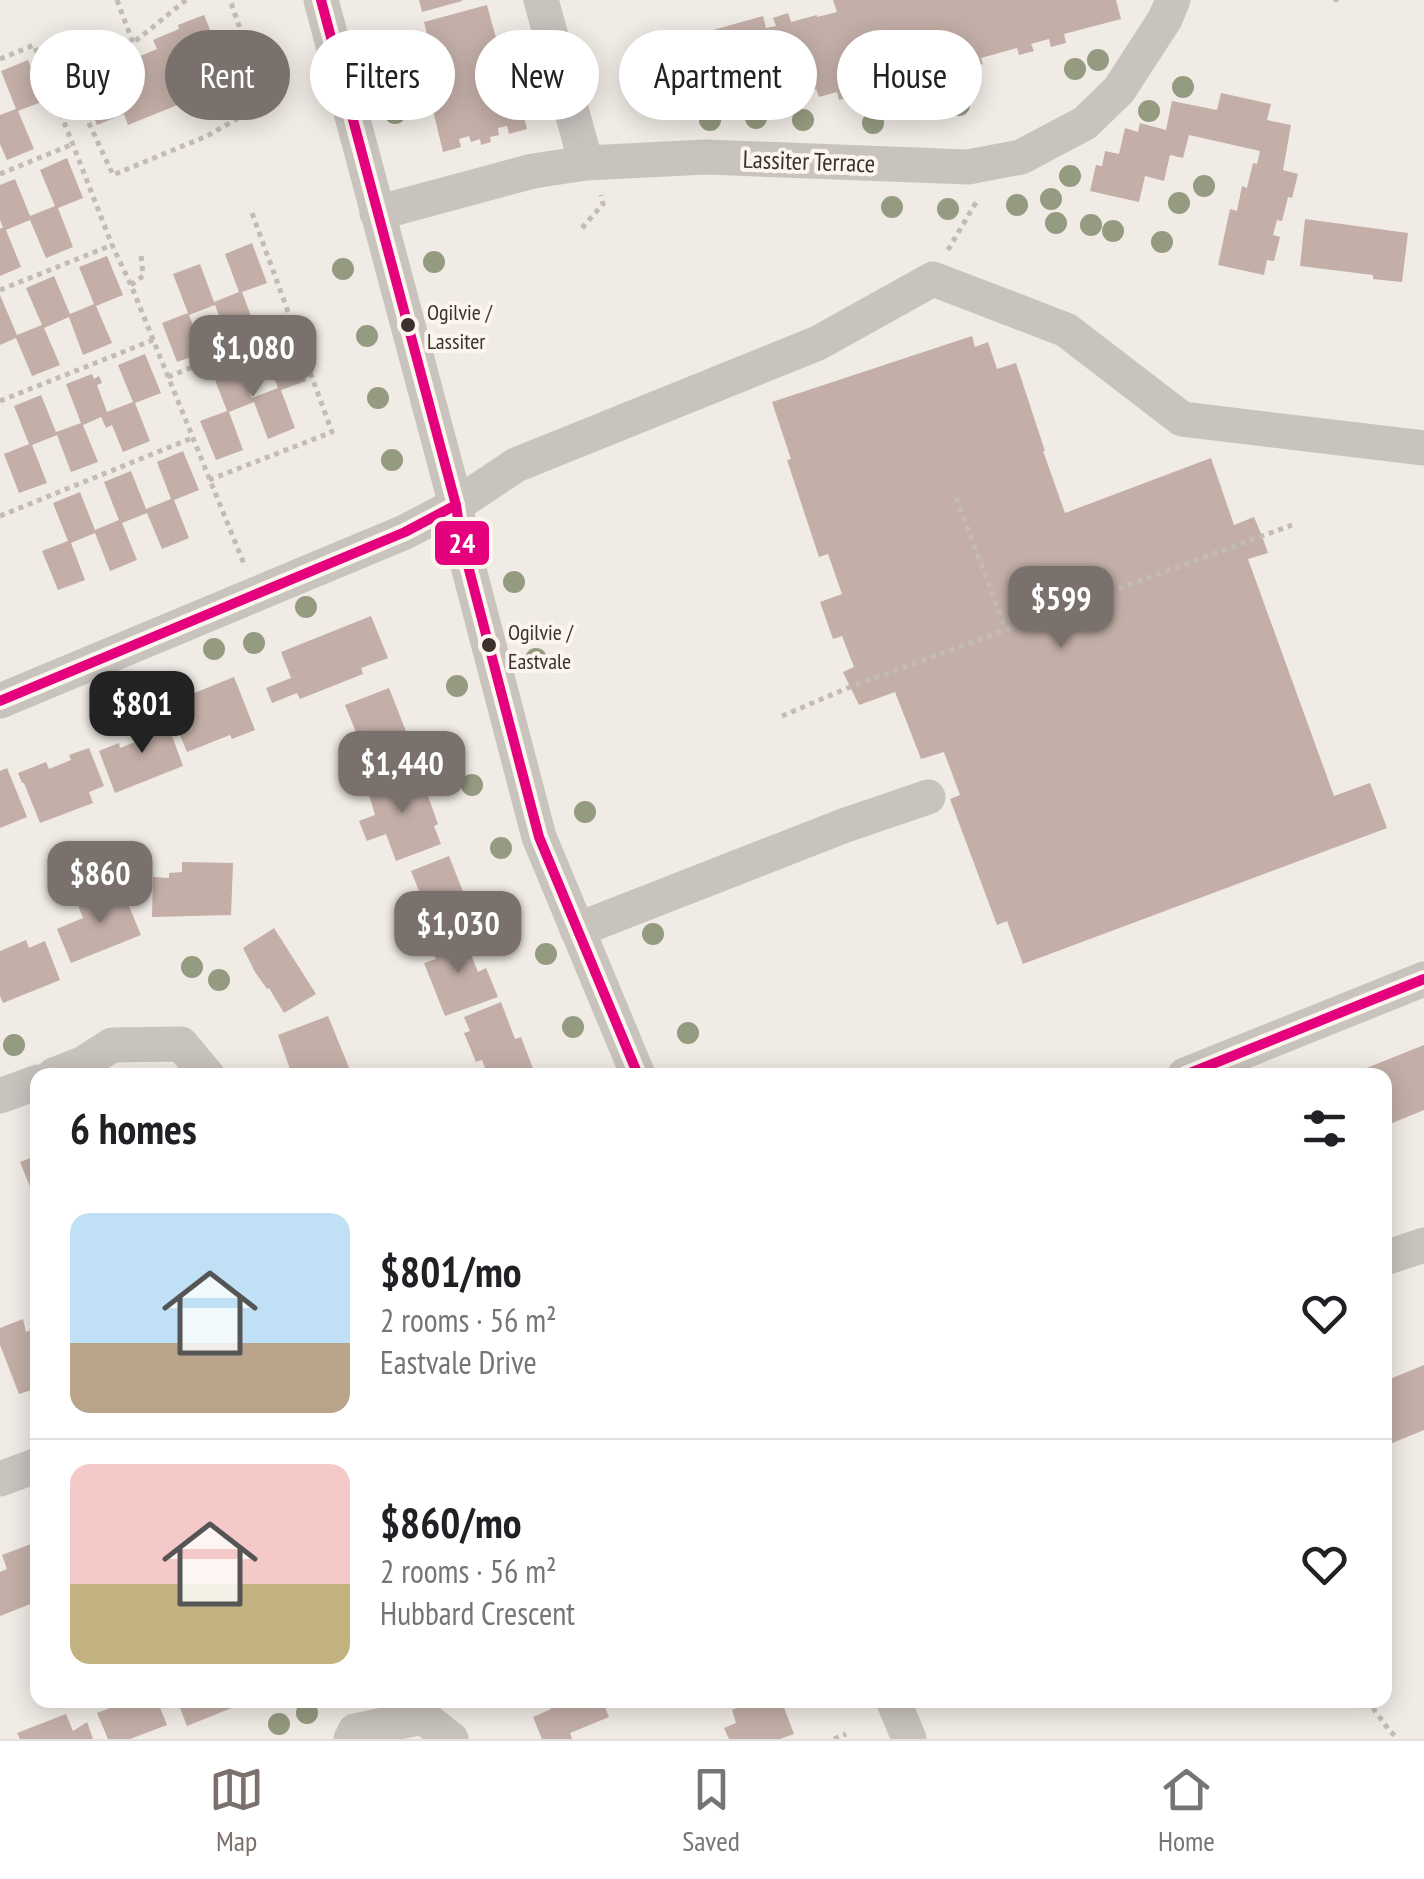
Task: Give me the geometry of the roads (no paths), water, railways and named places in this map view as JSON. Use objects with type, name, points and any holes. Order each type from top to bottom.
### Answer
[{"type":"street","points":[[321,0],[456,505],[461,538],[539,837],[635,1068]]},
{"type":"street","points":[[541,0],[586,163]]},
{"type":"street","name":"Lassiter Terrace","points":[[378,213],[533,171],[586,163],[706,158],[968,167],[1021,156],[1085,123],[1119,90],[1174,0]]},
{"type":"street","points":[[0,701],[405,532],[456,505],[516,465],[818,343],[934,280],[1066,330],[1182,420],[1424,448]]},
{"type":"street","points":[[576,930],[928,797]]},
{"type":"street","points":[[1203,1068],[1424,980]]},
{"type":"street","points":[[72,1068],[112,1045],[180,1044],[200,1068]]},
{"type":"street","points":[[0,1096],[30,1085]]},
{"type":"street","points":[[1392,1256],[1424,1245]]},
{"type":"street","points":[[0,1479],[30,1468]]},
{"type":"street","points":[[896,1708],[909,1739]]},
{"type":"street","points":[[351,1739],[355,1732],[424,1717],[450,1739]]},
{"type":"place","name":"Ogilvie / Lassiter","points":[[408,325]]},
{"type":"place","name":"Ogilvie / Eastvale","points":[[489,645]]}]
